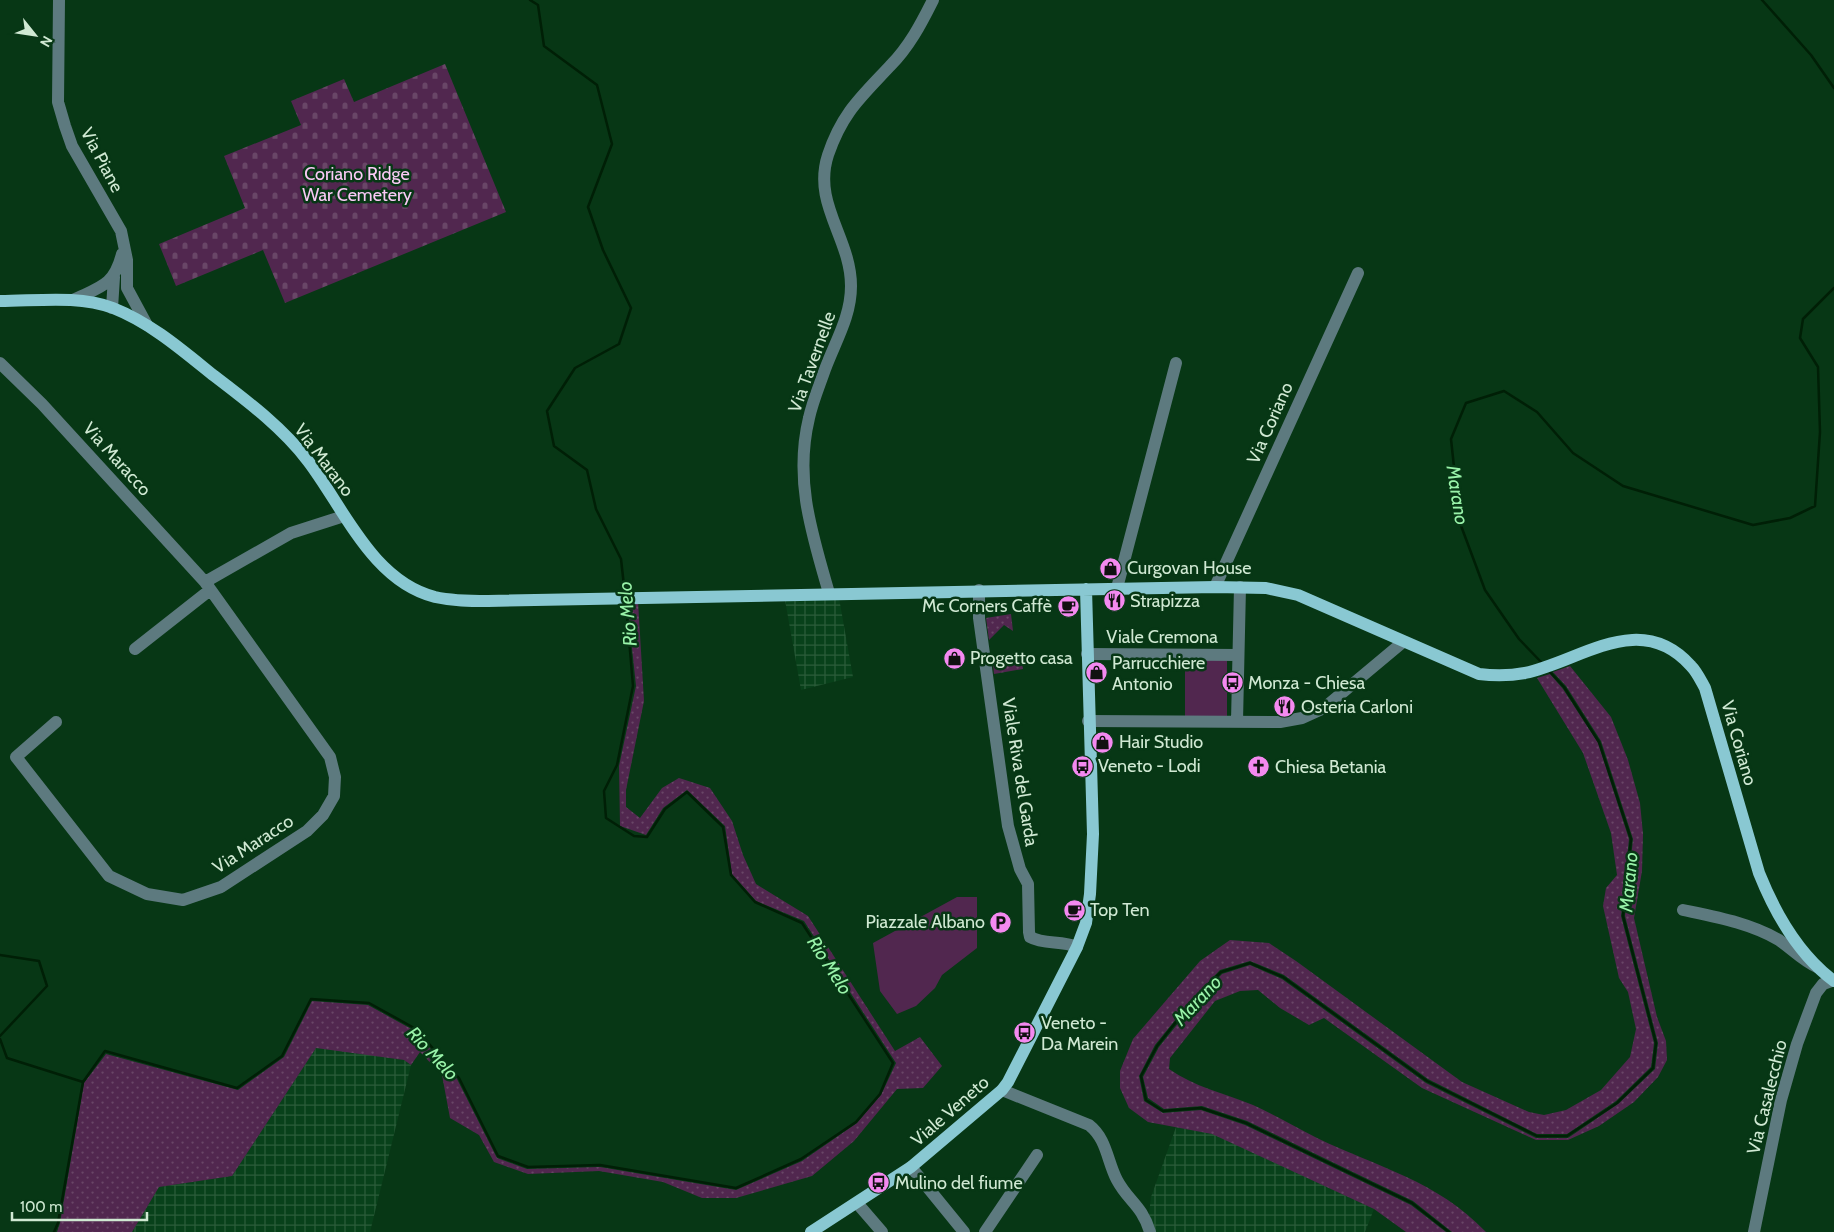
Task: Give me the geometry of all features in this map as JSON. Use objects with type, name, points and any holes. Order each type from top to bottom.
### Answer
[{"type":"main road","name":"Via Marano","points":[[0,301],[73,300],[112,308],[148,325],[275,424],[308,461],[365,546],[386,568],[416,589],[434,597],[457,601],[1086,589]]},
{"type":"main road","name":"Via Coriano","points":[[1086,589],[1266,588],[1298,595],[1479,674],[1500,676],[1526,672],[1610,642],[1632,639],[1653,642],[1673,651],[1692,666],[1705,688],[1759,873],[1770,901],[1787,930],[1833,980]]},
{"type":"main road","name":"Viale Veneto","points":[[811,1232],[911,1167],[1002,1090],[1008,1082],[1077,947],[1086,922],[1090,894],[1093,843],[1088,721],[1086,589]]},
{"type":"street","name":"Via Piane","points":[[60,0],[58,88],[62,118],[72,146],[120,230],[124,244],[126,260],[112,308]]},
{"type":"street","name":"Via Tavernelle","points":[[829,593],[808,521],[803,460],[809,418],[827,364],[849,314],[851,286],[849,263],[828,208],[823,173],[838,130],[853,103],[905,49],[920,26],[933,0]]},
{"type":"street","name":"Via Coriano","points":[[1215,587],[1358,273]]},
{"type":"street","name":"Via Piane","points":[[120,280],[148,325]]},
{"type":"street","points":[[73,300],[120,280]]},
{"type":"street","name":"Via Maracco","points":[[0,363],[42,404],[208,586],[330,757],[335,777],[334,796],[323,815],[306,831],[221,887],[183,900],[164,898],[133,889],[109,876],[16,757],[56,722]]},
{"type":"street","points":[[1117,588],[1176,363]]},
{"type":"street","points":[[135,649],[208,586],[291,533],[344,516]]},
{"type":"street","points":[[1237,722],[1240,587]]},
{"type":"street","name":"Viale Riva del Garda","points":[[979,590],[979,618],[1008,826],[1014,851],[1030,893],[1029,934],[1036,940],[1067,943],[1077,947]]},
{"type":"street","points":[[1088,721],[1280,722],[1314,714],[1403,642]]},
{"type":"street","name":"Viale Cremona","points":[[1087,654],[1238,655]]},
{"type":"street","name":"Via Coriano","points":[[1683,910],[1735,921],[1766,933],[1781,941],[1805,962],[1822,969]]},
{"type":"street","name":"Via Casalecchio","points":[[1754,1232],[1781,1100],[1797,1044],[1816,992],[1823,984],[1833,980]]},
{"type":"street","points":[[1002,1090],[1089,1125],[1096,1130],[1102,1140],[1117,1182],[1145,1215],[1150,1232]]},
{"type":"street","points":[[985,1232],[1037,1154]]},
{"type":"street","points":[[911,1167],[964,1232]]},
{"type":"street","points":[[857,1203],[882,1232]]},
{"type":"shaded area","points":[[839,598],[853,677],[801,690],[785,600]]},
{"type":"shaded area","points":[[323,1047],[404,1060],[411,1065],[370,1232],[132,1232],[159,1187],[232,1176],[316,1048]]},
{"type":"shaded area","points":[[1176,1127],[1212,1133],[1374,1209],[1365,1232],[1154,1232],[1149,1214],[1151,1197]]},
{"type":"green space","name":"Coriano Ridge War Cemetery","points":[[445,64],[506,212],[285,303],[263,250],[176,286],[159,244],[245,208],[224,156],[301,125],[291,101],[344,79],[354,102]]},
{"type":"green space","points":[[627,601],[638,601],[644,701],[626,790],[626,807],[640,818],[662,788],[679,778],[710,788],[732,821],[743,855],[756,884],[808,916],[895,1051],[920,1037],[942,1066],[923,1088],[897,1089],[854,1141],[812,1176],[736,1198],[702,1198],[663,1182],[599,1171],[528,1174],[494,1162],[479,1135],[450,1118],[442,1075],[420,1052],[411,1065],[404,1060],[316,1048],[232,1176],[159,1187],[132,1232],[57,1232],[84,1083],[106,1054],[238,1090],[284,1057],[312,1001],[368,1005],[415,1031],[457,1079],[497,1158],[527,1169],[600,1167],[736,1190],[802,1161],[857,1123],[881,1095],[896,1063],[804,921],[756,901],[732,874],[725,826],[687,790],[663,808],[646,835],[620,826],[619,766],[636,686]]},
{"type":"green space","points":[[1011,614],[1013,631],[1004,625],[989,640],[986,618]]},
{"type":"green space","points":[[1021,652],[1023,669],[994,674],[992,656]]},
{"type":"green space","points":[[1227,658],[1227,716],[1185,716],[1185,659]]},
{"type":"green space","points":[[1570,666],[1611,717],[1628,760],[1640,803],[1643,834],[1642,871],[1634,918],[1657,1017],[1666,1041],[1667,1060],[1658,1077],[1634,1102],[1599,1126],[1568,1140],[1536,1140],[1422,1088],[1324,1018],[1309,1025],[1280,1008],[1258,990],[1240,991],[1215,1001],[1170,1058],[1169,1069],[1179,1075],[1199,1085],[1253,1105],[1340,1149],[1427,1187],[1467,1214],[1486,1232],[1452,1232],[1413,1201],[1247,1121],[1202,1106],[1164,1109],[1148,1098],[1143,1077],[1159,1047],[1196,1001],[1222,974],[1250,965],[1282,979],[1426,1083],[1536,1138],[1568,1138],[1618,1104],[1655,1069],[1658,1043],[1625,916],[1633,839],[1601,741],[1566,686],[1553,672]]},
{"type":"green space","points":[[1550,674],[1563,689],[1598,743],[1629,839],[1621,916],[1654,1043],[1651,1067],[1616,1101],[1567,1134],[1537,1134],[1428,1079],[1284,975],[1250,961],[1220,970],[1193,998],[1155,1045],[1139,1076],[1144,1101],[1163,1113],[1201,1110],[1245,1125],[1411,1205],[1446,1232],[1406,1232],[1374,1209],[1212,1134],[1148,1122],[1129,1108],[1120,1088],[1120,1071],[1133,1039],[1200,961],[1230,940],[1269,943],[1462,1082],[1529,1112],[1544,1115],[1566,1110],[1601,1090],[1630,1057],[1636,1029],[1628,992],[1619,978],[1603,906],[1606,888],[1617,875],[1611,833],[1583,753],[1537,678]]},
{"type":"green space","points":[[957,897],[977,897],[977,948],[942,975],[935,988],[916,1006],[897,1014],[880,991],[873,943]]},
{"type":"waterway","name":"Rio Melo","points":[[530,0],[538,5],[544,46],[597,85],[612,144],[588,207],[603,250],[631,308],[619,344],[575,368],[547,411],[554,446],[587,470],[596,509],[621,559],[625,595]]},
{"type":"waterway","name":"Marano","points":[[1762,0],[1811,55],[1834,88]]},
{"type":"waterway","name":"Marano","points":[[1542,663],[1519,639],[1485,590],[1460,523],[1451,439],[1466,403],[1504,391],[1537,412],[1573,453],[1623,486],[1753,525],[1790,518],[1815,506],[1820,432],[1818,367],[1800,338],[1803,319],[1834,288]]},
{"type":"waterway","name":"Rio Melo","points":[[54,1232],[58,1223],[83,1082],[105,1051],[237,1088],[282,1056],[311,999],[369,1003],[416,1029],[459,1078],[498,1156],[528,1167],[600,1165],[736,1188],[801,1159],[856,1122],[880,1094],[893,1063],[802,923],[755,902],[731,875],[723,827],[687,792],[665,809],[647,837],[634,836],[606,818],[604,791],[617,765],[633,686],[626,603]]},
{"type":"waterway","name":"Marano","points":[[1449,1232],[1412,1203],[1246,1123],[1201,1108],[1163,1111],[1146,1100],[1141,1076],[1157,1046],[1194,999],[1221,972],[1250,963],[1283,977],[1427,1081],[1537,1136],[1567,1136],[1617,1103],[1653,1068],[1656,1043],[1623,916],[1631,839],[1599,742],[1564,687],[1549,671]]},
{"type":"waterway","points":[[0,955],[39,961],[47,986],[0,1036]]},
{"type":"waterway","points":[[0,1039],[7,1058],[83,1082]]},
{"type":"place","name":"Curgovan House","points":[[1111,568]]},
{"type":"place","name":"Strapizza","points":[[1114,601]]},
{"type":"place","name":"Mc Corners Caffè","points":[[1068,606]]},
{"type":"place","name":"Progetto casa","points":[[954,658]]},
{"type":"place","name":"Parrucchiere Antonio","points":[[1096,673]]},
{"type":"place","name":"Monza - Chiesa","points":[[1232,683]]},
{"type":"place","name":"Osteria Carloni","points":[[1285,707]]},
{"type":"place","name":"Hair Studio","points":[[1103,742]]},
{"type":"place","name":"Veneto - Lodi","points":[[1082,766]]},
{"type":"place","name":"Chiesa Betania","points":[[1259,767]]},
{"type":"place","name":"Top Ten","points":[[1074,910]]},
{"type":"place","name":"Piazzale Albano","points":[[1001,922]]},
{"type":"place","name":"Veneto - Da Marein","points":[[1025,1033]]},
{"type":"place","name":"Mulino del fiume","points":[[879,1183]]}]
